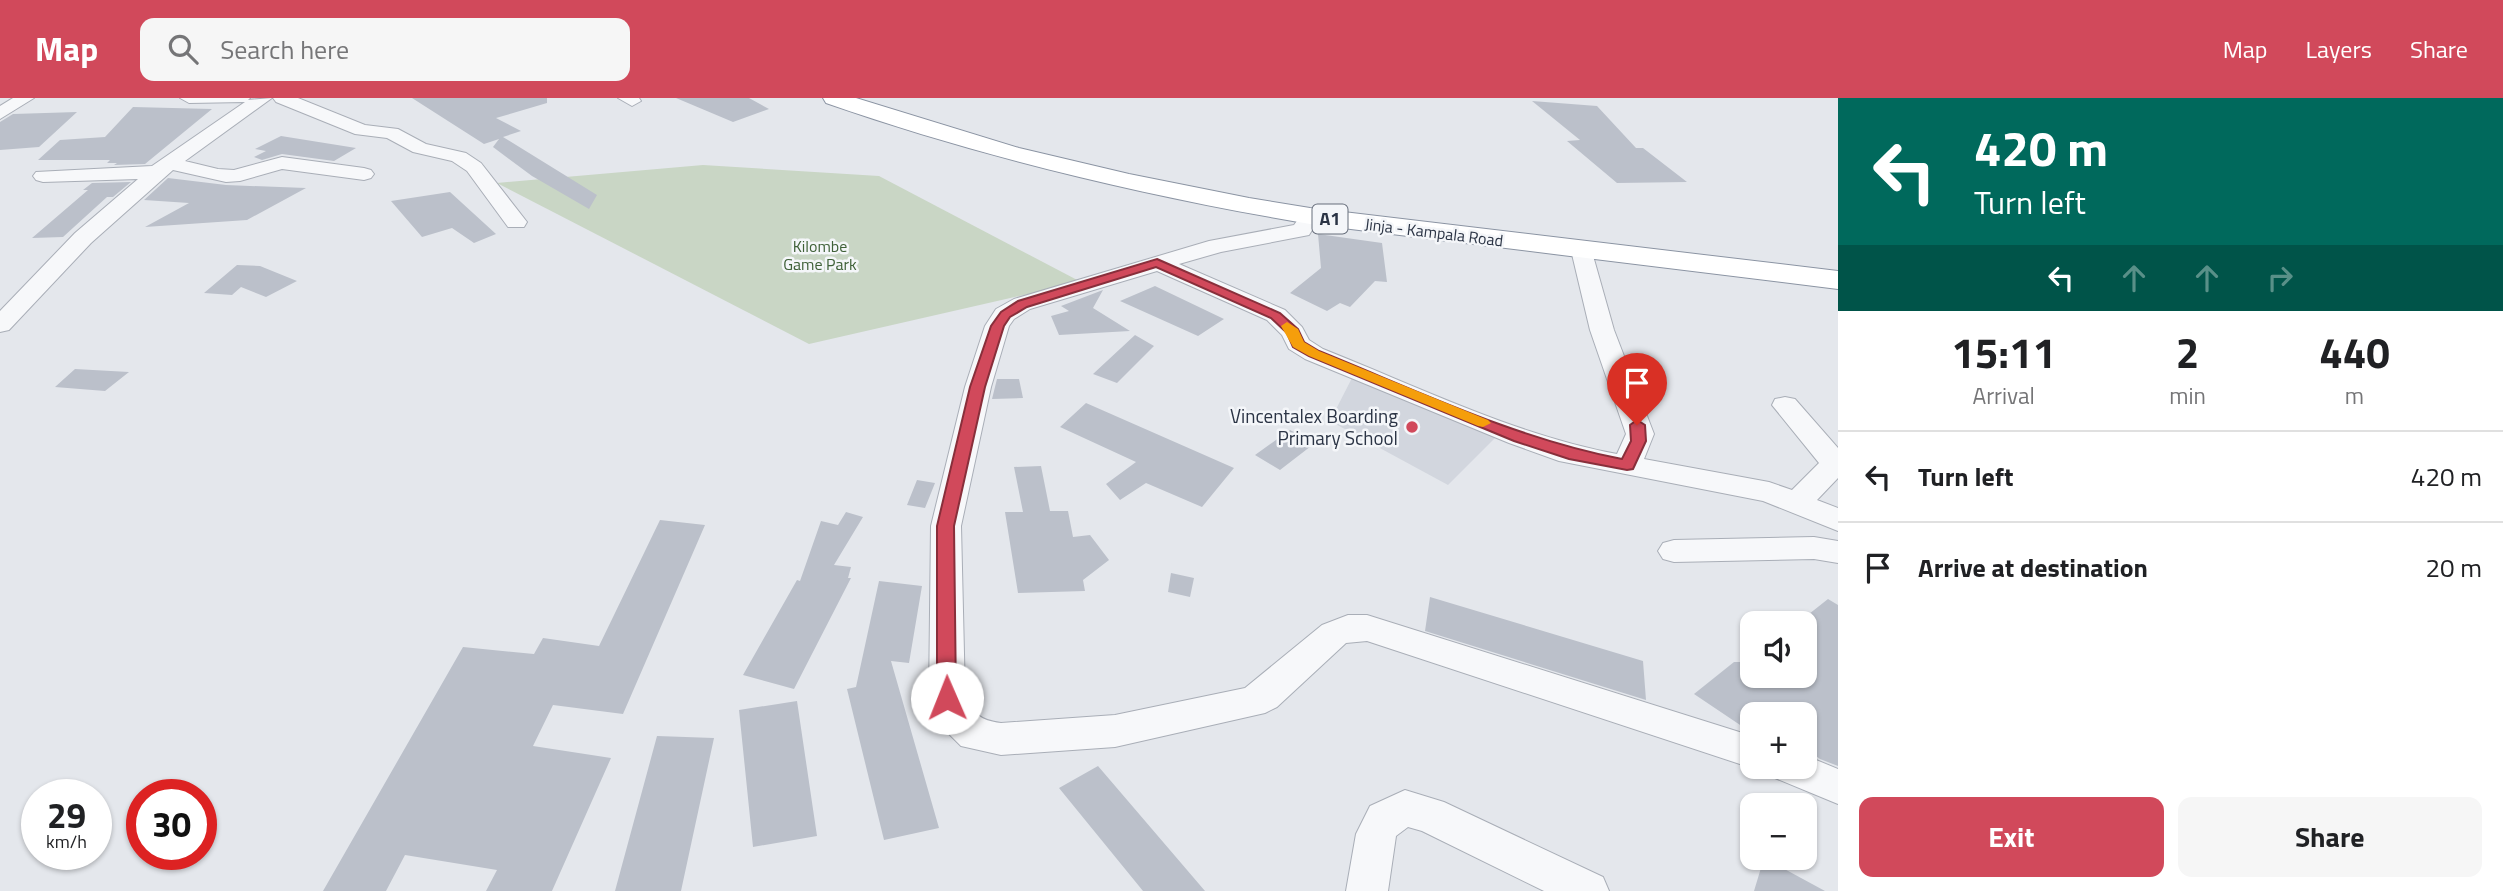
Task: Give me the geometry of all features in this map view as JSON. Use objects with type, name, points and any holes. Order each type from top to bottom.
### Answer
[{"type":"highway","name":"Jinja - Kampala Road","points":[[834,98],[1060,168],[1164,191],[1310,216],[1838,280]]},
{"type":"street","points":[[0,114],[25,98]]},
{"type":"street","points":[[189,98],[241,98]]},
{"type":"street","points":[[0,325],[83,238],[163,167],[263,98]]},
{"type":"street","points":[[282,98],[362,130],[398,135],[420,148],[466,161],[474,167],[516,222]]},
{"type":"street","points":[[43,176],[163,167],[230,176],[282,163],[364,174]]},
{"type":"street","points":[[1310,216],[1301,230],[1217,246],[1157,263],[1022,304],[1005,314],[997,326],[978,387],[946,526],[947,698],[960,721],[974,734],[1001,739],[1115,731],[1252,702],[1264,696],[1334,634],[1348,628],[1367,628],[1740,748]]},
{"type":"street","points":[[1581,250],[1602,330],[1640,434],[1627,465]]},
{"type":"street","points":[[1157,263],[1276,315],[1293,332],[1298,344],[1314,354],[1519,438],[1569,454],[1715,480],[1798,502],[1838,520]]},
{"type":"street","points":[[1785,405],[1833,460],[1835,466],[1798,502]]},
{"type":"street","points":[[1674,551],[1814,548],[1838,552]]},
{"type":"street","points":[[1817,778],[1838,787]]},
{"type":"street","points":[[1367,891],[1376,834],[1384,820],[1405,808],[1430,815],[1588,891]]},
{"type":"shaded area","name":"Vincentalex Boarding Primary School","points":[[1353,376],[1499,434],[1448,485],[1330,421]]},
{"type":"green space","name":"Kilombe Game Park","points":[[703,165],[879,176],[1081,282],[809,344],[497,183]]},
{"type":"building","points":[[412,98],[547,98],[547,103],[496,118],[521,131],[503,137],[597,195],[589,209],[532,176],[493,147],[499,139],[484,144]]},
{"type":"building","points":[[676,98],[749,98],[769,109],[733,122]]},
{"type":"building","points":[[1532,101],[1597,106],[1636,148],[1643,148],[1687,182],[1617,183],[1567,141],[1580,140]]},
{"type":"building","points":[[133,107],[212,109],[145,164],[114,165],[117,163],[107,163],[110,160],[38,160],[60,140],[105,137]]},
{"type":"building","points":[[77,112],[39,147],[0,150],[0,122],[13,114]]},
{"type":"building","points":[[281,136],[356,148],[334,161],[282,154],[262,160],[254,157],[266,151],[255,149]]},
{"type":"building","points":[[168,178],[226,185],[306,188],[247,220],[145,227],[189,203],[144,200]]},
{"type":"building","points":[[131,182],[113,197],[107,197],[63,237],[32,238],[88,190],[83,190],[92,183]]},
{"type":"building","points":[[450,192],[496,234],[474,243],[452,228],[422,237],[391,201]]},
{"type":"building","points":[[1318,234],[1382,243],[1387,282],[1375,281],[1350,307],[1340,303],[1327,311],[1290,293],[1321,268]]},
{"type":"building","points":[[237,265],[260,266],[297,281],[266,297],[241,287],[232,295],[204,293]]},
{"type":"building","points":[[1155,286],[1224,319],[1198,336],[1120,301]]},
{"type":"building","points":[[1103,290],[1093,308],[1130,331],[1059,335],[1051,316],[1069,311],[1061,306]]},
{"type":"building","points":[[1135,335],[1154,346],[1117,383],[1093,374]]},
{"type":"building","points":[[75,369],[129,372],[105,391],[55,387]]},
{"type":"building","points":[[997,379],[1019,379],[1023,398],[992,399]]},
{"type":"building","points":[[1086,403],[1234,468],[1202,507],[1146,483],[1120,500],[1106,484],[1136,462],[1060,427]]},
{"type":"building","points":[[1290,430],[1315,443],[1280,470],[1255,455]]},
{"type":"building","points":[[1041,466],[1050,511],[1068,511],[1073,537],[1090,535],[1109,560],[1083,580],[1085,591],[1018,593],[1005,512],[1023,512],[1014,467]]},
{"type":"building","points":[[917,480],[935,483],[925,508],[907,505]]},
{"type":"building","points":[[846,512],[863,517],[834,565],[851,567],[848,578],[851,578],[794,689],[743,675],[797,580],[800,581],[821,521],[838,525]]},
{"type":"building","points":[[660,520],[705,525],[623,714],[553,705],[533,746],[611,758],[552,891],[486,891],[497,870],[405,855],[386,891],[323,891],[463,647],[534,654],[543,638],[599,646]]},
{"type":"building","points":[[1171,573],[1194,578],[1190,597],[1168,592]]},
{"type":"building","points":[[879,581],[922,586],[909,663],[891,661],[939,828],[884,840],[847,689],[856,687]]},
{"type":"building","points":[[1430,597],[1643,661],[1646,700],[1425,631]]},
{"type":"building","points":[[1828,599],[1838,605],[1838,766],[1817,757],[1817,702],[1740,702],[1740,725],[1694,694],[1734,662],[1740,662],[1740,688],[1817,688],[1817,611],[1813,611]]},
{"type":"building","points":[[797,701],[817,836],[753,847],[739,710]]},
{"type":"building","points":[[657,736],[714,738],[681,891],[615,891]]},
{"type":"building","points":[[1098,766],[1205,891],[1143,891],[1059,788]]},
{"type":"building","points":[[1760,870],[1786,870],[1825,891],[1754,891]]},
{"type":"slow traffic","points":[[1287,326],[1298,344],[1314,354],[1483,423]]},
{"type":"place","name":"Vincentalex Boarding Primary School","points":[[1412,427]]},
{"type":"route","points":[[947,698],[944,589],[946,526],[978,387],[997,326],[1005,314],[1022,304],[1157,263],[1276,315],[1293,332],[1298,344],[1314,354],[1519,438],[1569,454],[1627,465],[1639,441],[1637,425]]}]
